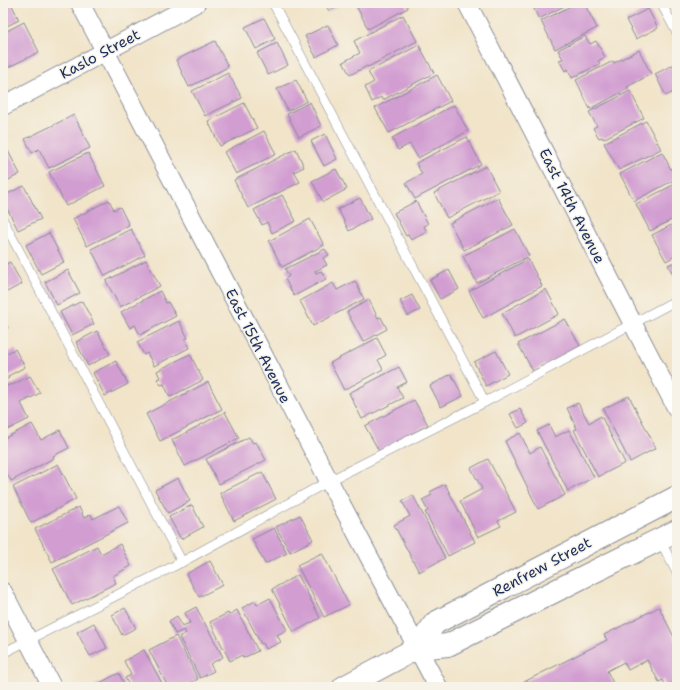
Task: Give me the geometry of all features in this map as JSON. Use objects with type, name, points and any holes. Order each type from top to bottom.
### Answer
[{"type":"street","name":"East 15th Avenue","points":[[80,3],[438,687]]},
{"type":"street","name":"Kaslo Street","points":[[3,106],[196,3]]},
{"type":"street","name":"East 14th Avenue","points":[[467,3],[677,408]]},
{"type":"street","name":"Renfrew Street","points":[[417,648],[435,624],[677,497]]},
{"type":"street","name":"Renfrew Street","points":[[344,687],[417,648],[448,645],[587,575],[669,536]]},
{"type":"street","points":[[3,592],[52,687]]},
{"type":"lane","points":[[273,3],[485,402]]},
{"type":"lane","points":[[661,3],[677,33]]},
{"type":"lane","points":[[3,220],[182,562]]},
{"type":"lane","points":[[3,653],[182,562],[329,481],[485,402],[677,300]]},
{"type":"lane","points":[[669,536],[677,573]]},
{"type":"building","points":[[3,3],[11,3],[19,20],[3,28]]},
{"type":"building","points":[[325,3],[344,3],[329,11]]},
{"type":"building","points":[[355,3],[405,3],[408,8],[368,29]]},
{"type":"building","points":[[531,3],[570,3],[539,19]]},
{"type":"building","points":[[577,3],[584,3],[597,28],[555,49],[541,21]]},
{"type":"building","points":[[648,9],[658,28],[636,39],[626,20]]},
{"type":"building","points":[[403,15],[417,41],[350,75],[343,62],[360,53],[354,41]]},
{"type":"building","points":[[264,18],[275,39],[256,49],[245,27]]},
{"type":"building","points":[[24,22],[39,52],[3,70],[3,33]]},
{"type":"building","points":[[328,25],[338,45],[316,57],[305,36]]},
{"type":"building","points":[[585,36],[590,44],[596,41],[605,57],[598,61],[600,64],[572,78],[568,69],[565,71],[559,60],[563,59],[558,50]]},
{"type":"building","points":[[215,41],[228,67],[189,87],[176,60]]},
{"type":"building","points":[[277,43],[288,65],[268,75],[257,53]]},
{"type":"building","points":[[419,45],[434,73],[383,100],[381,97],[372,102],[365,87],[374,82],[368,72]]},
{"type":"building","points":[[639,50],[651,74],[627,87],[628,89],[590,109],[576,80],[613,61],[614,63]]},
{"type":"building","points":[[677,63],[677,90],[666,96],[655,74]]},
{"type":"building","points":[[228,73],[242,98],[205,116],[192,91]]},
{"type":"building","points":[[437,75],[451,101],[389,133],[375,108]]},
{"type":"building","points":[[296,80],[307,101],[288,111],[277,89]]},
{"type":"building","points":[[630,91],[644,118],[603,139],[602,137],[599,138],[593,128],[597,126],[589,112]]},
{"type":"building","points":[[310,102],[321,126],[299,137],[287,114]]},
{"type":"building","points":[[244,103],[257,128],[220,146],[208,121]]},
{"type":"building","points":[[454,105],[468,131],[418,158],[410,144],[398,150],[392,138]]},
{"type":"building","points":[[74,115],[90,148],[49,168],[39,149],[32,153],[25,139]]},
{"type":"building","points":[[646,121],[661,149],[619,170],[604,143]]},
{"type":"building","points":[[264,131],[276,154],[236,174],[224,152]]},
{"type":"building","points":[[325,134],[337,159],[324,166],[311,141]]},
{"type":"building","points":[[467,137],[481,164],[415,199],[406,183],[422,174],[416,163]]},
{"type":"building","points":[[7,149],[20,174],[3,183],[3,151]]},
{"type":"building","points":[[296,149],[304,167],[294,172],[300,182],[248,208],[234,180]]},
{"type":"building","points":[[662,152],[676,179],[634,201],[620,174]]},
{"type":"building","points":[[88,153],[105,186],[66,206],[49,172]]},
{"type":"building","points":[[486,166],[499,191],[447,218],[434,193]]},
{"type":"building","points":[[336,169],[347,189],[323,202],[312,181]]},
{"type":"building","points":[[677,183],[677,217],[650,231],[636,204]]},
{"type":"building","points":[[24,186],[41,219],[18,230],[3,200],[3,196]]},
{"type":"building","points":[[282,195],[296,221],[272,233],[267,222],[262,225],[254,210]]},
{"type":"building","points":[[360,198],[371,219],[349,231],[338,209]]},
{"type":"building","points":[[498,198],[513,225],[464,250],[450,223]]},
{"type":"building","points":[[109,200],[114,210],[120,207],[129,225],[87,246],[73,219]]},
{"type":"building","points":[[416,201],[428,224],[424,226],[427,232],[411,240],[408,235],[406,236],[394,213]]},
{"type":"building","points":[[310,219],[324,245],[282,267],[269,241]]},
{"type":"building","points":[[677,222],[677,255],[666,261],[652,235]]},
{"type":"building","points":[[131,229],[145,255],[105,276],[91,249]]},
{"type":"building","points":[[515,229],[529,256],[477,283],[463,256]]},
{"type":"building","points":[[49,233],[64,262],[41,274],[26,245]]},
{"type":"building","points":[[325,249],[329,255],[323,258],[327,265],[315,271],[316,273],[321,271],[326,279],[294,296],[285,279],[289,276],[285,269]]},
{"type":"building","points":[[528,259],[542,286],[483,318],[469,291]]},
{"type":"building","points":[[146,260],[160,286],[120,307],[106,281]]},
{"type":"building","points":[[677,261],[677,282],[668,265]]},
{"type":"building","points":[[10,262],[22,284],[3,294],[3,266]]},
{"type":"building","points":[[68,270],[80,293],[57,305],[45,282]]},
{"type":"building","points":[[449,270],[459,289],[440,299],[430,280]]},
{"type":"building","points":[[355,281],[364,299],[313,326],[300,301],[333,283],[337,290]]},
{"type":"building","points":[[546,289],[559,314],[515,338],[502,313]]},
{"type":"building","points":[[160,291],[166,303],[168,302],[176,316],[140,335],[135,325],[130,328],[121,312]]},
{"type":"building","points":[[412,295],[420,310],[408,316],[400,301]]},
{"type":"building","points":[[369,300],[378,318],[381,317],[387,329],[363,342],[347,312]]},
{"type":"building","points":[[82,301],[94,324],[72,335],[60,312]]},
{"type":"building","points":[[3,318],[8,328],[3,330]]},
{"type":"building","points":[[565,319],[580,346],[533,371],[518,344]]},
{"type":"building","points":[[179,321],[188,338],[185,339],[189,348],[154,366],[147,353],[144,355],[137,342]]},
{"type":"building","points":[[97,331],[110,354],[88,366],[76,342]]},
{"type":"building","points":[[377,338],[386,355],[378,360],[383,369],[344,390],[330,363]]},
{"type":"building","points":[[15,349],[25,367],[8,376],[9,378],[3,381],[3,355]]},
{"type":"building","points":[[496,351],[508,374],[486,386],[474,362]]},
{"type":"building","points":[[190,354],[203,380],[170,397],[164,384],[161,385],[157,379],[160,378],[157,371]]},
{"type":"building","points":[[116,361],[128,384],[105,396],[93,373]]},
{"type":"building","points":[[399,367],[407,382],[397,387],[403,398],[362,419],[349,393]]},
{"type":"building","points":[[451,374],[463,396],[441,407],[430,386]]},
{"type":"building","points":[[30,376],[40,393],[21,403],[29,419],[3,432],[3,388]]},
{"type":"building","points":[[208,382],[222,409],[160,441],[146,414]]},
{"type":"building","points":[[629,396],[656,448],[630,462],[603,409]]},
{"type":"building","points":[[414,400],[428,425],[379,451],[365,426]]},
{"type":"building","points":[[578,403],[589,423],[601,416],[625,463],[598,477],[574,430],[577,429],[567,408]]},
{"type":"building","points":[[520,409],[528,423],[518,428],[510,414]]},
{"type":"building","points":[[225,412],[239,438],[185,466],[172,440]]},
{"type":"building","points":[[32,424],[41,440],[60,430],[69,448],[53,456],[54,458],[11,481],[3,467],[3,439]]},
{"type":"building","points":[[549,425],[555,437],[569,430],[594,477],[568,491],[537,431]]},
{"type":"building","points":[[520,433],[530,453],[540,447],[565,495],[538,509],[505,441]]},
{"type":"building","points":[[249,437],[253,443],[256,442],[266,460],[219,484],[206,459]]},
{"type":"building","points":[[488,459],[516,512],[498,521],[501,526],[478,537],[460,501],[482,489],[471,468]]},
{"type":"building","points":[[58,464],[76,499],[31,523],[13,487]]},
{"type":"building","points":[[262,472],[276,499],[234,521],[220,493]]},
{"type":"building","points":[[178,478],[190,501],[168,513],[155,490]]},
{"type":"building","points":[[445,484],[475,542],[448,556],[425,512],[428,511],[422,500],[432,495],[430,492]]},
{"type":"building","points":[[413,495],[445,558],[419,572],[394,525],[410,516],[402,501]]},
{"type":"building","points":[[192,505],[203,527],[181,539],[169,517]]},
{"type":"building","points":[[119,506],[128,523],[52,562],[35,529],[79,507],[84,518],[91,514],[93,519]]},
{"type":"building","points":[[300,515],[313,540],[290,552],[276,527]]},
{"type":"building","points":[[274,528],[287,553],[265,564],[252,539]]},
{"type":"building","points":[[120,544],[131,566],[113,576],[116,583],[72,605],[53,569],[97,546],[101,554]]},
{"type":"building","points":[[322,553],[349,605],[324,617],[297,565]]},
{"type":"building","points":[[210,561],[223,585],[199,597],[186,574]]},
{"type":"building","points":[[298,575],[320,618],[294,632],[272,589]]},
{"type":"building","points":[[270,598],[287,630],[277,635],[281,642],[266,649],[263,643],[261,644],[242,608],[255,601],[257,605]]},
{"type":"building","points":[[196,607],[223,657],[210,664],[214,671],[200,678],[179,637],[186,633],[184,630],[175,634],[169,621],[177,616],[182,626],[190,623],[185,613]]},
{"type":"building","points":[[659,607],[677,643],[677,680],[670,684],[671,687],[666,687],[663,680],[659,682],[647,660],[628,670],[624,662],[607,671],[615,687],[514,687],[607,640],[604,635]]},
{"type":"building","points":[[125,608],[136,628],[122,635],[112,615]]},
{"type":"building","points":[[237,610],[258,651],[243,658],[242,655],[230,661],[210,622],[228,613],[229,615]]},
{"type":"building","points":[[94,623],[107,648],[90,656],[77,632]]},
{"type":"building","points":[[176,636],[198,679],[183,687],[168,687],[149,650]]},
{"type":"building","points":[[144,650],[164,687],[130,687],[125,678],[131,675],[124,661]]},
{"type":"building","points":[[119,673],[125,687],[92,687]]}]
